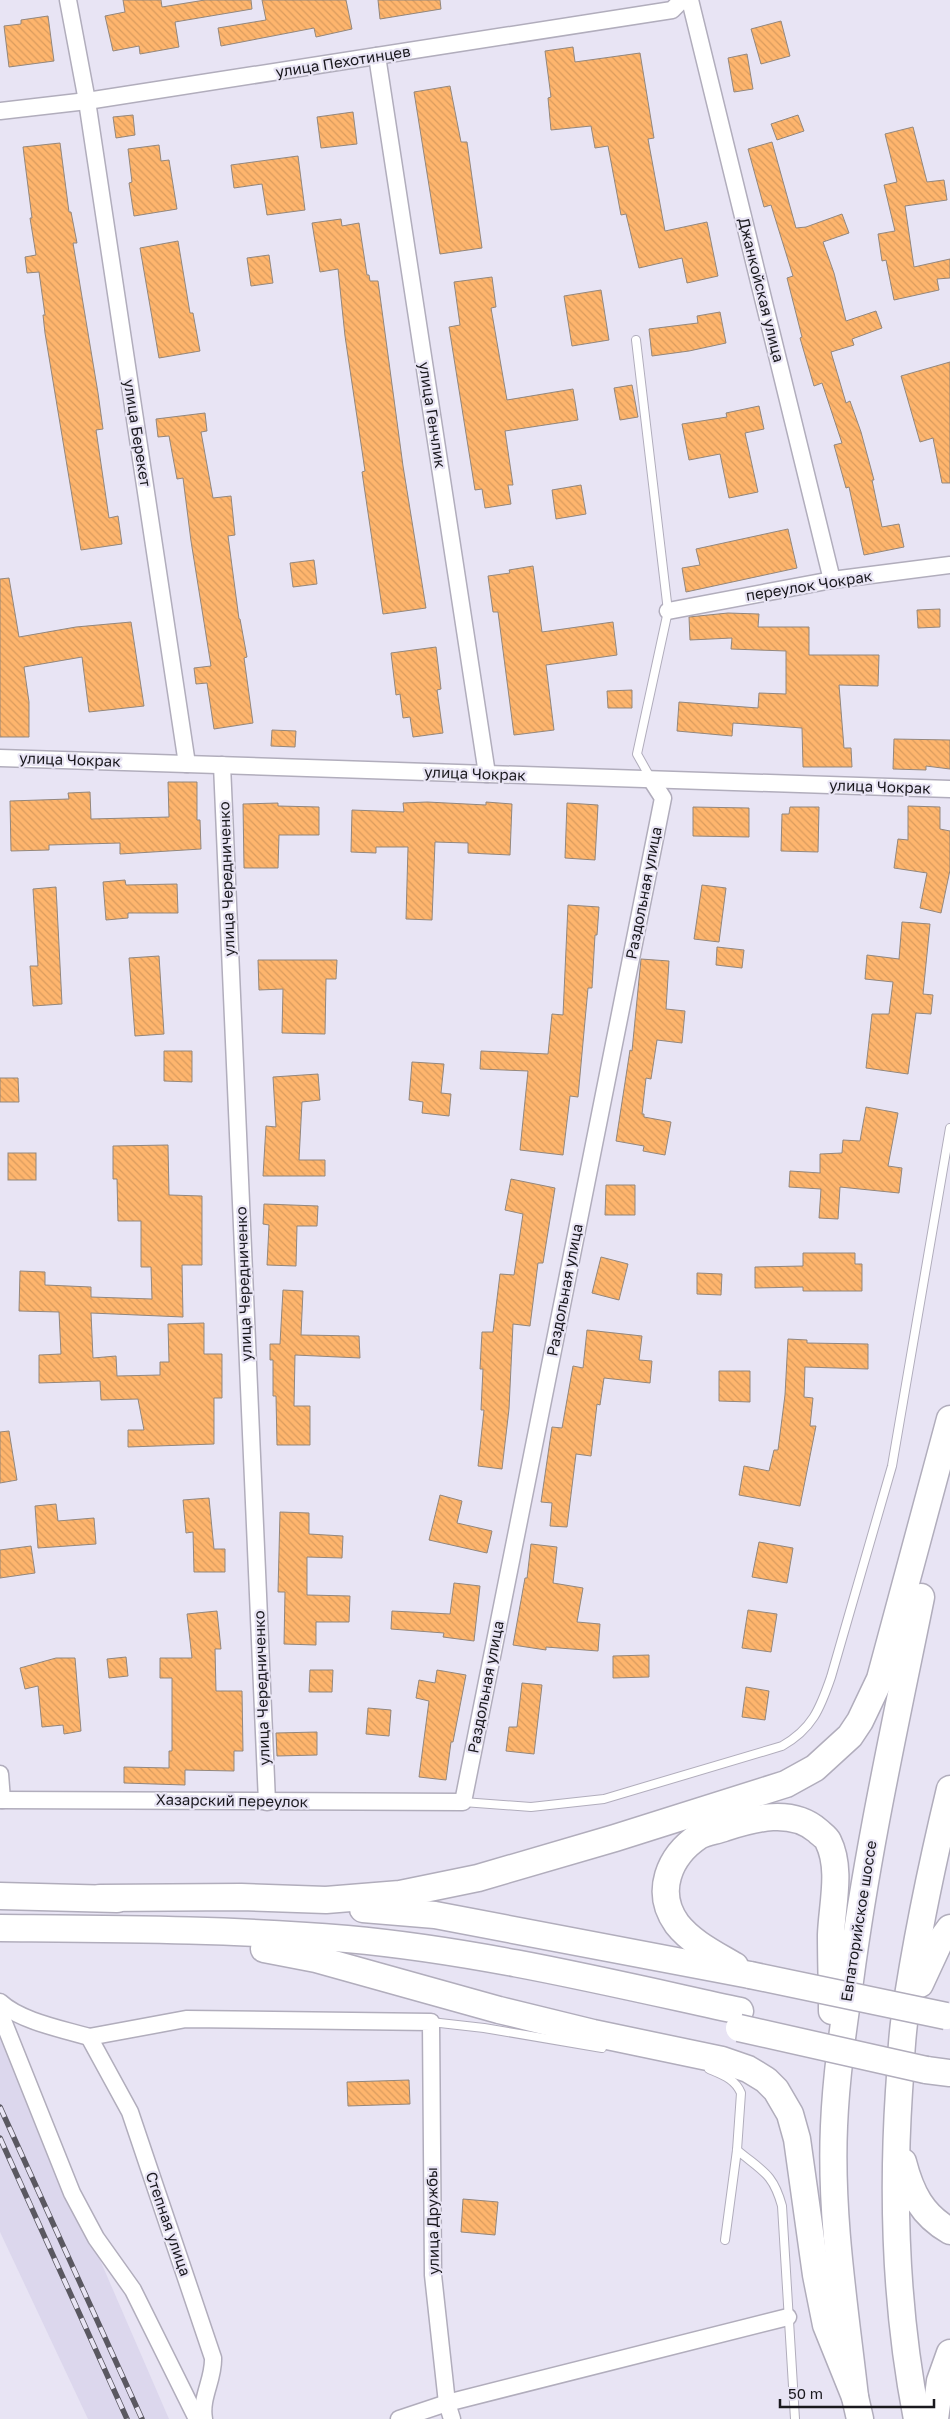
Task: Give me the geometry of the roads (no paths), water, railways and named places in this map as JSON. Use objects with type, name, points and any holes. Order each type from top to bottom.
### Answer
[{"type":"main road","points":[[100,1898],[241,1897],[326,1900],[400,1894],[478,1878],[615,1838],[786,1784],[815,1768],[855,1728],[880,1679],[950,1419]]},
{"type":"main road","name":"Евпаторийское шоссе","points":[[857,2408],[837,2240],[834,2127],[842,2026],[869,1849],[950,1452]]},
{"type":"main road","points":[[917,2419],[902,2312],[897,2257],[896,2140],[905,2017],[922,1920],[950,1789]]},
{"type":"main road","points":[[750,1975],[697,1943],[677,1924],[668,1906],[665,1891],[666,1878],[674,1860],[701,1835],[741,1822],[781,1816],[797,1818],[811,1825],[827,1839],[835,1858],[831,1934],[834,2127]]},
{"type":"main road","points":[[0,1896],[310,1904],[435,1915],[750,1975],[948,2016]]},
{"type":"main road","points":[[0,1928],[106,1929],[291,1935],[405,1946],[554,1971],[740,2020]]},
{"type":"main road","points":[[905,2017],[935,1951],[950,1928]]},
{"type":"main road","points":[[106,1929],[264,1949],[384,1961],[544,1986],[740,2020],[938,2063]]},
{"type":"main road","points":[[264,1949],[316,1959],[546,2021],[722,2060],[748,2069],[766,2080],[776,2090],[790,2114],[797,2139],[816,2275],[826,2325],[857,2408]]},
{"type":"main road","points":[[896,2140],[908,2183],[920,2207],[935,2222],[950,2231]]},
{"type":"main road","points":[[935,2419],[940,2381],[950,2353]]},
{"type":"street","name":"улица Берекет","points":[[68,0],[87,102],[187,764]]},
{"type":"street","name":"улица Пехотинцев","points":[[0,112],[87,102],[672,10],[682,0]]},
{"type":"street","name":"Джанкойская улица","points":[[690,0],[832,580]]},
{"type":"street","name":"улица Генчлик","points":[[377,56],[487,774]]},
{"type":"street","name":"переулок Чокрак","points":[[668,610],[832,580],[950,565]]},
{"type":"street","name":"улица Чокрак","points":[[0,758],[652,781],[950,789]]},
{"type":"street","name":"улица Чередниченко","points":[[222,765],[267,1802]]},
{"type":"street","name":"Раздольная улица","points":[[463,1802],[663,798],[652,781]]},
{"type":"street","points":[[0,1774],[1,1800]]},
{"type":"street","name":"Хазарский переулок","points":[[1,1800],[463,1802]]},
{"type":"street","points":[[0,2002],[7,2009],[21,2016],[89,2037],[186,2019],[431,2022]]},
{"type":"street","points":[[0,2013],[72,2193],[96,2238],[133,2290],[197,2419]]},
{"type":"street","name":"улица Дружбы","points":[[431,2022],[433,2275],[447,2403],[452,2419]]},
{"type":"street","name":"Степная улица","points":[[89,2037],[130,2112],[213,2358],[214,2371],[202,2409],[204,2419]]},
{"type":"street","points":[[399,2419],[447,2403],[788,2316]]},
{"type":"lane","points":[[636,340],[668,610],[637,754],[652,781]]},
{"type":"lane","points":[[463,1802],[530,1808],[604,1799],[782,1746],[797,1738],[810,1724],[821,1706],[831,1677],[892,1466],[950,1128]]},
{"type":"lane","points":[[431,2022],[484,2028],[615,2051]]},
{"type":"lane","points":[[697,2066],[722,2074],[738,2085],[741,2093],[737,2150],[725,2240]]},
{"type":"lane","points":[[737,2150],[767,2173],[776,2186],[782,2206],[795,2419]]},
{"type":"railway","points":[[0,2107],[142,2419]]},
{"type":"railway","points":[[0,2138],[127,2419]]}]
